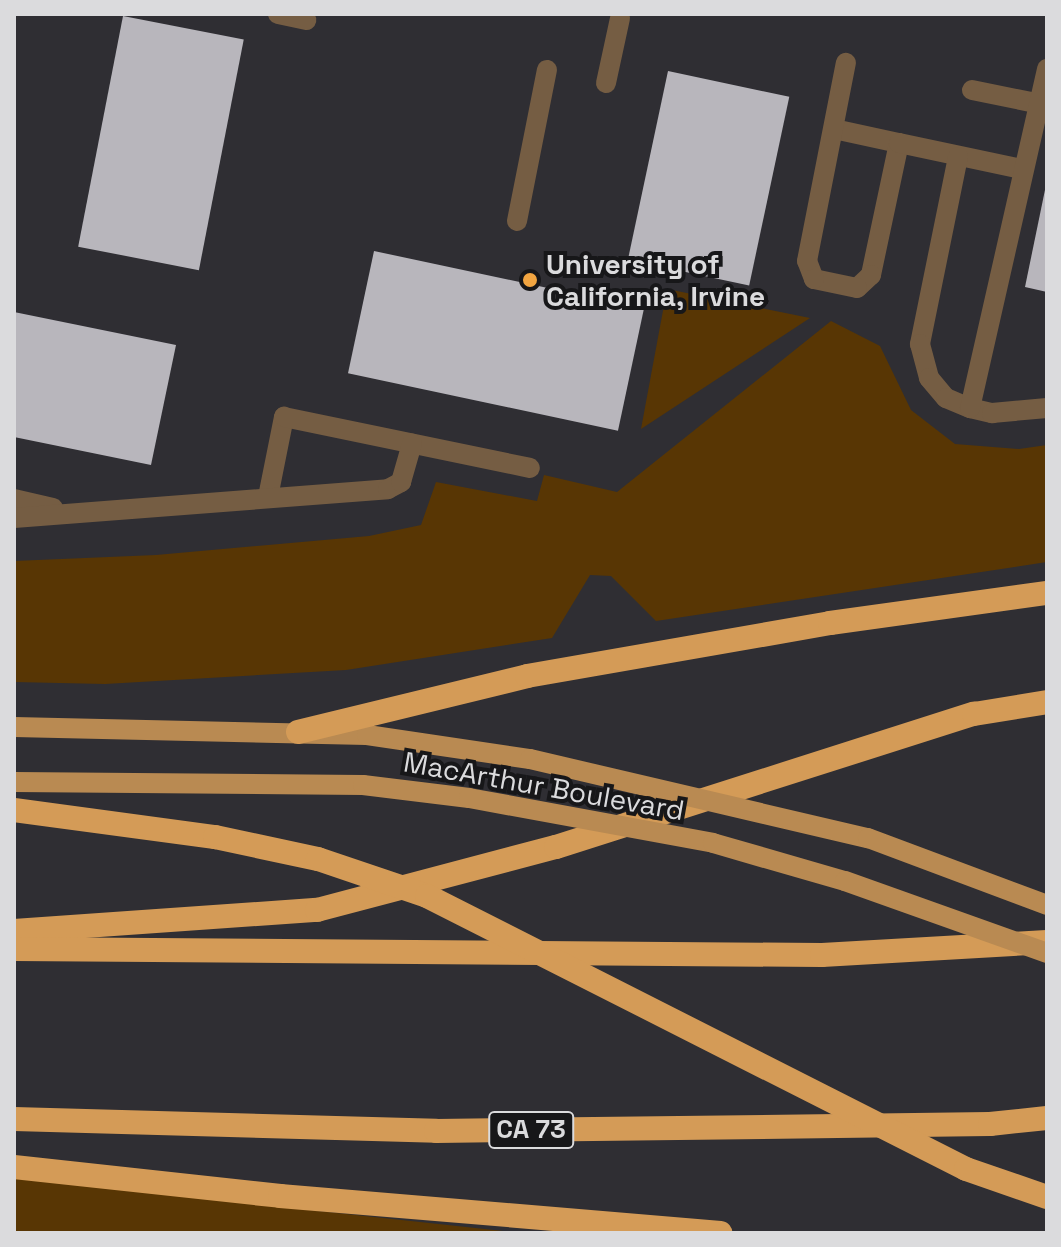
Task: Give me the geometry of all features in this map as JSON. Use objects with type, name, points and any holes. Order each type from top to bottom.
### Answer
[{"type":"highway","points":[[298,732],[527,676],[830,623],[1047,593]]},
{"type":"highway","points":[[14,931],[317,910],[556,847],[974,714],[1047,702]]},
{"type":"highway","points":[[14,810],[215,837],[318,859],[427,896],[966,1169],[1047,1197]]},
{"type":"highway","points":[[14,949],[822,955],[1047,942]]},
{"type":"highway","name":"CA 73","points":[[14,1119],[436,1131],[990,1124],[1047,1118]]},
{"type":"highway","points":[[14,1167],[280,1196],[720,1233]]},
{"type":"main road","points":[[14,727],[298,732]]},
{"type":"main road","name":"MacArthur Boulevard","points":[[298,732],[382,737],[530,759],[868,838],[1047,905]]},
{"type":"main road","name":"MacArthur Boulevard","points":[[14,782],[363,785],[469,798],[713,843],[845,881],[1047,953]]},
{"type":"lane","points":[[278,14],[306,20]]},
{"type":"lane","points":[[606,83],[620,18]]},
{"type":"lane","points":[[846,63],[807,261],[814,279],[857,288],[871,275],[899,143]]},
{"type":"lane","points":[[970,408],[1021,169],[1041,104],[1047,69]]},
{"type":"lane","points":[[517,221],[547,70]]},
{"type":"lane","points":[[972,90],[1041,104]]},
{"type":"lane","points":[[834,129],[1021,169]]},
{"type":"lane","points":[[958,157],[920,344],[929,378],[946,398],[970,408],[992,413],[1047,408]]},
{"type":"lane","points":[[268,497],[284,417],[530,468]]},
{"type":"lane","points":[[14,518],[388,489],[401,482],[412,444]]},
{"type":"lane","points":[[14,499],[74,513]]},
{"type":"shaded area","points":[[667,289],[810,318],[641,429]]},
{"type":"shaded area","points":[[831,321],[880,346],[911,410],[955,444],[1019,449],[1047,445],[1047,562],[656,621],[611,576],[590,575],[552,638],[346,670],[105,684],[14,682],[14,561],[156,555],[369,536],[421,525],[436,482],[537,501],[544,475],[617,492]]},
{"type":"shaded area","points":[[14,1178],[522,1233],[14,1233]]},
{"type":"building","points":[[123,16],[244,39],[199,270],[78,247]]},
{"type":"building","points":[[668,71],[789,97],[749,286],[628,260]]},
{"type":"building","points":[[1047,186],[1047,292],[1025,287]]},
{"type":"building","points":[[374,251],[644,308],[618,431],[348,373]]},
{"type":"building","points":[[14,312],[176,345],[151,465],[14,437]]},
{"type":"place","name":"University of California, Irvine","points":[[530,280]]}]
